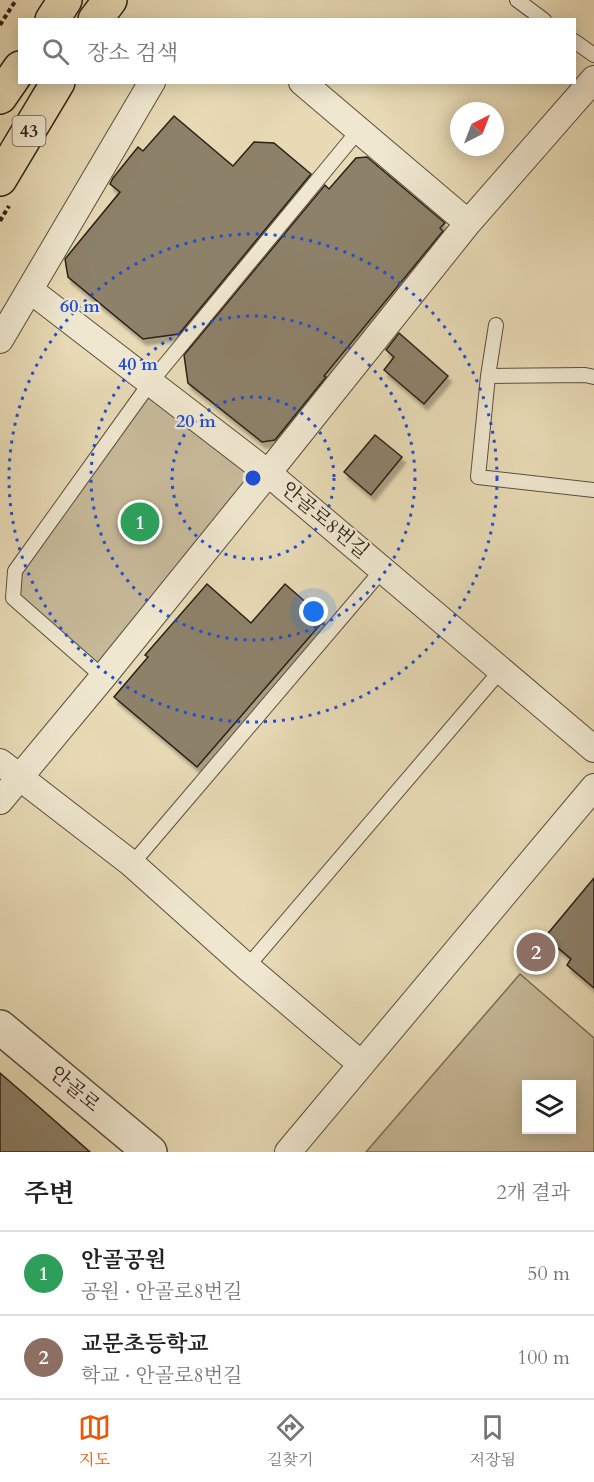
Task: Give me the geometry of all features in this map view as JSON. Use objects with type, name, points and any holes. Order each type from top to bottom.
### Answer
[{"type":"main road","points":[[53,18],[65,0]]},
{"type":"main road","points":[[97,18],[110,0]]},
{"type":"main road","name":"43","points":[[0,97],[18,71]]},
{"type":"main road","name":"43","points":[[0,179],[57,84]]},
{"type":"street","points":[[0,340],[151,84]]},
{"type":"street","points":[[304,84],[468,223]]},
{"type":"street","points":[[30,290],[268,473],[468,223],[590,90]]},
{"type":"street","name":"안골로8번길","points":[[0,801],[9,770],[103,677],[268,473],[594,749]]},
{"type":"street","points":[[9,770],[132,864],[247,967],[361,1064]]},
{"type":"street","points":[[288,1152],[594,787]]},
{"type":"street","name":"안골로","points":[[0,1027],[150,1152]]},
{"type":"lane","points":[[517,0],[541,18]]},
{"type":"lane","points":[[576,42],[594,55]]},
{"type":"lane","points":[[103,677],[13,598],[15,571],[150,383],[358,131]]},
{"type":"lane","points":[[496,325],[488,376],[478,477],[594,490]]},
{"type":"lane","points":[[488,376],[585,375],[594,377]]},
{"type":"lane","points":[[132,864],[383,569]]},
{"type":"lane","points":[[247,967],[501,670]]},
{"type":"path","points":[[0,25],[16,0]]},
{"type":"shaded area","points":[[150,383],[268,473],[103,677],[13,598],[15,571]]},
{"type":"shaded area","points":[[520,974],[594,1038],[594,1152],[366,1152]]},
{"type":"building","points":[[174,116],[233,166],[254,142],[274,143],[311,174],[179,334],[143,339],[68,277],[65,259],[120,192],[110,184],[113,178],[138,147],[143,151]]},
{"type":"building","points":[[367,157],[445,223],[440,228],[443,231],[324,376],[326,377],[275,440],[262,442],[188,383],[184,355],[325,185],[329,189],[356,158]]},
{"type":"building","points":[[399,333],[448,376],[424,404],[384,370],[394,357],[386,350]]},
{"type":"building","points":[[375,435],[402,457],[371,495],[344,472]]},
{"type":"building","points":[[207,584],[251,623],[285,584],[325,619],[197,767],[114,697],[148,657],[145,655]]},
{"type":"building","points":[[594,878],[594,988],[567,965],[571,959],[545,937]]},
{"type":"building","points":[[0,1073],[38,1106],[90,1152],[0,1152]]},
{"type":"place","name":"안골공원","points":[[140,522]]},
{"type":"place","name":"교문초등학교","points":[[536,952]]}]
